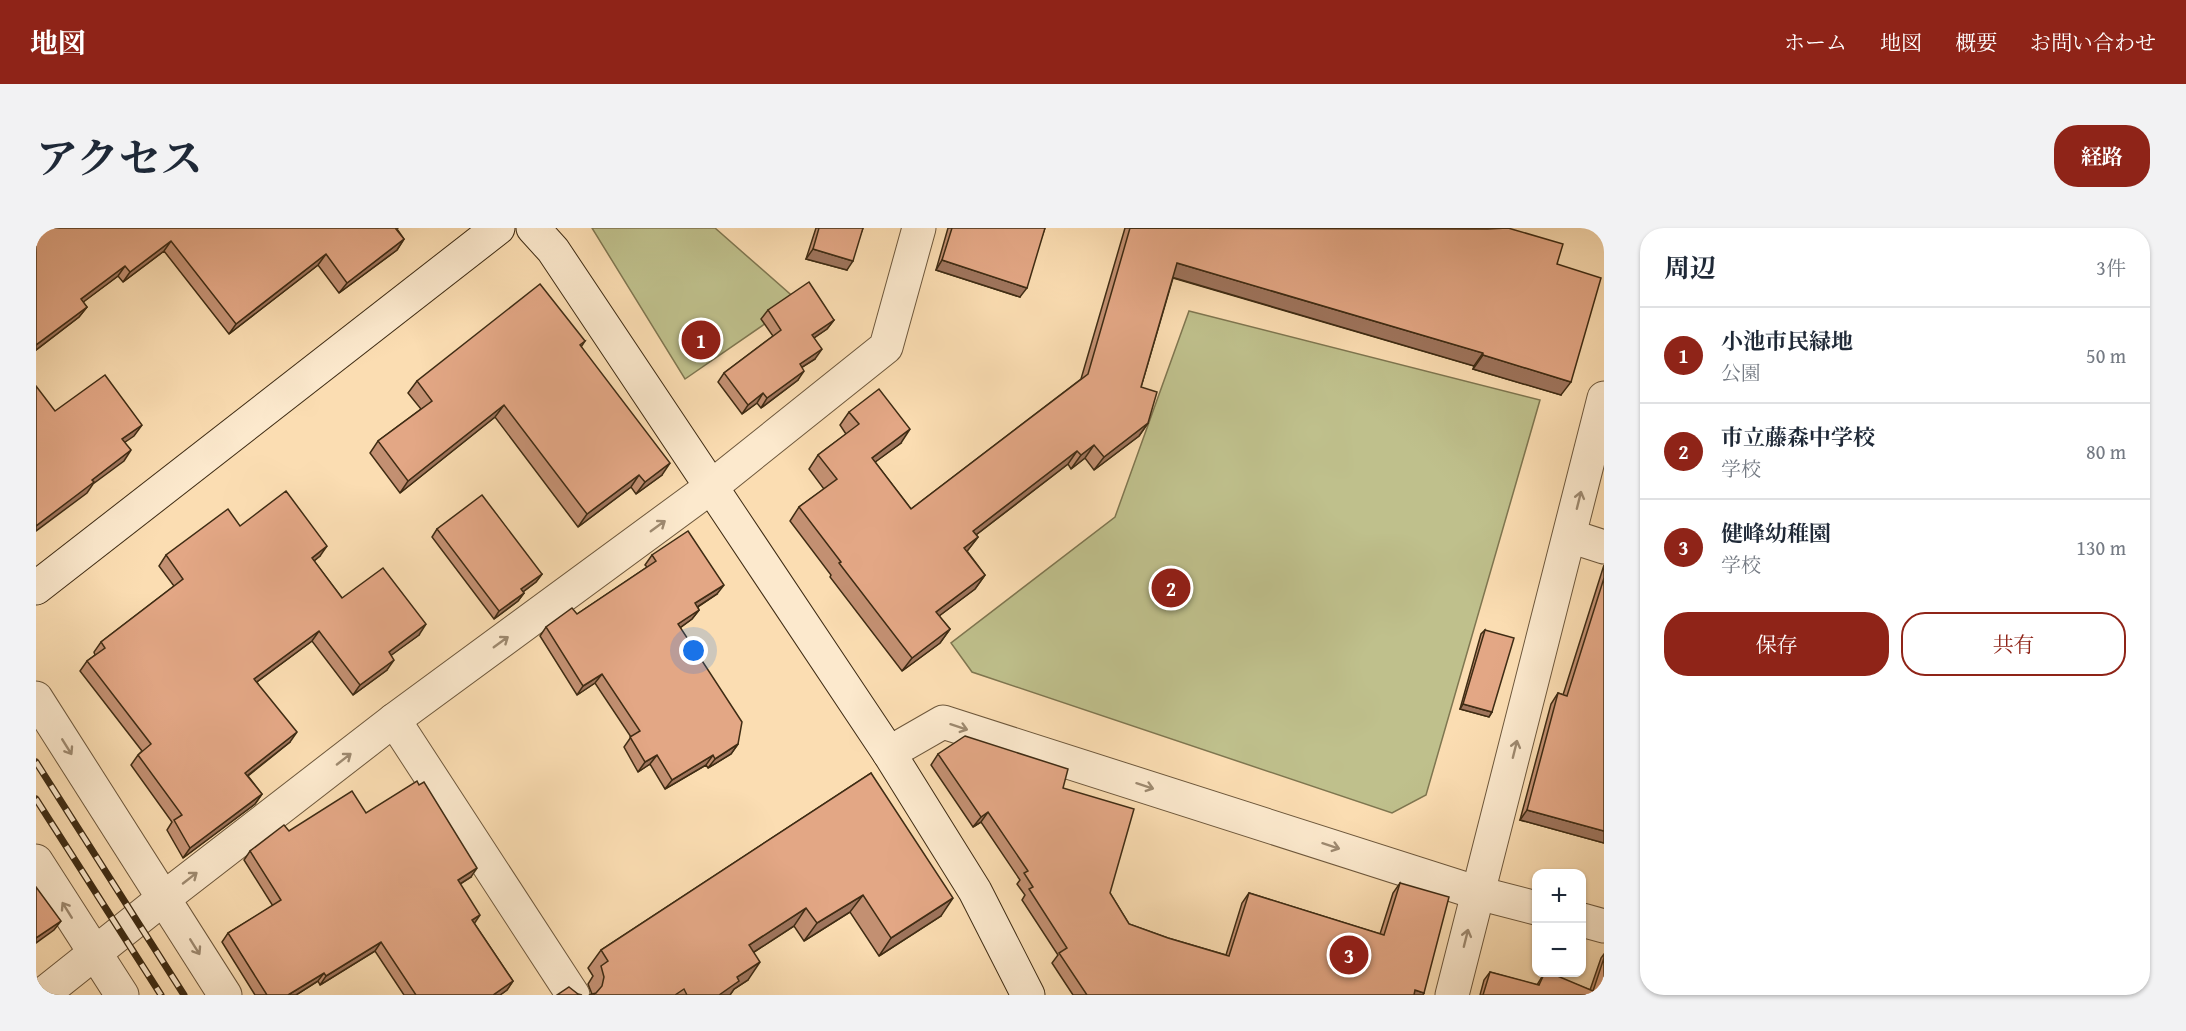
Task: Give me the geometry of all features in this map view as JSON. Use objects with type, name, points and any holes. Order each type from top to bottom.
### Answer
[{"type":"street","points":[[36,588],[498,228]]},
{"type":"street","points":[[533,228],[553,250],[889,753],[975,891],[1028,995]]},
{"type":"street","points":[[42,995],[394,720],[711,487],[885,347],[919,228]]},
{"type":"street","points":[[1452,995],[1604,398]]},
{"type":"street","points":[[1570,536],[1604,547]]},
{"type":"street","points":[[36,698],[225,995]]},
{"type":"street","points":[[394,720],[573,995]]},
{"type":"street","points":[[889,753],[943,722],[1478,893],[1532,907]]},
{"type":"street","points":[[36,861],[122,995]]},
{"type":"street","points":[[1586,921],[1604,926]]},
{"type":"green space","points":[[592,228],[715,228],[798,301],[685,379]]},
{"type":"green space","points":[[1189,311],[1540,400],[1426,795],[1392,813],[972,672],[951,643],[1115,517]]},
{"type":"building","points":[[49,228],[397,228],[404,239],[347,283],[326,254],[236,324],[171,241],[130,272],[125,266],[81,299],[87,307],[36,345],[36,237]]},
{"type":"building","points":[[819,228],[863,228],[853,261],[813,249]]},
{"type":"building","points":[[952,228],[1045,228],[1027,288],[942,260]]},
{"type":"building","points":[[1130,228],[1508,228],[1563,244],[1557,264],[1601,278],[1571,382],[1483,355],[1483,353],[1177,263],[1141,387],[1157,392],[1148,423],[1104,457],[1094,445],[1081,455],[1077,451],[973,531],[978,537],[964,548],[985,575],[936,612],[950,629],[912,658],[799,507],[837,479],[818,455],[859,424],[849,412],[879,389],[910,429],[872,458],[911,509],[1088,374]]},
{"type":"building","points":[[809,282],[834,320],[812,335],[822,349],[800,364],[804,371],[767,398],[763,393],[748,405],[724,373],[781,330],[768,310]]},
{"type":"building","points":[[540,284],[585,341],[580,345],[670,463],[645,482],[639,475],[587,514],[504,405],[408,481],[378,441],[432,401],[417,381]]},
{"type":"building","points":[[105,375],[142,425],[122,439],[131,450],[92,480],[94,482],[36,526],[36,386],[55,411]]},
{"type":"building","points":[[286,491],[327,546],[312,558],[342,598],[383,568],[426,624],[389,652],[394,660],[360,685],[319,631],[254,679],[297,732],[245,773],[262,794],[190,848],[174,820],[182,815],[138,755],[151,744],[87,661],[105,648],[101,642],[183,579],[166,555],[228,509],[240,526]]},
{"type":"building","points":[[482,495],[542,574],[521,589],[524,593],[499,611],[437,529]]},
{"type":"building","points":[[688,531],[724,585],[695,603],[699,610],[678,624],[742,722],[738,744],[715,759],[713,755],[672,780],[657,755],[645,762],[630,737],[640,731],[602,674],[583,686],[546,627],[572,608],[577,614],[656,561],[652,555]]},
{"type":"building","points":[[1604,578],[1604,831],[1527,810],[1558,693],[1567,696]]},
{"type":"building","points":[[1485,630],[1514,638],[1492,712],[1463,704]]},
{"type":"building","points":[[965,736],[1068,769],[1063,788],[1134,809],[1110,893],[1129,924],[1168,938],[1229,956],[1249,893],[1384,935],[1400,883],[1449,897],[1424,993],[1415,990],[1414,995],[1087,995],[1059,953],[1067,948],[1029,889],[1033,887],[1024,873],[1028,871],[988,812],[981,817],[938,754]]},
{"type":"building","points":[[871,773],[953,898],[891,938],[863,895],[817,923],[806,908],[749,945],[760,962],[737,977],[739,981],[719,995],[687,995],[684,989],[675,995],[589,995],[596,993],[602,986],[604,977],[601,966],[608,961],[601,950]]},
{"type":"building","points":[[417,781],[419,785],[424,782],[477,868],[458,880],[480,915],[472,920],[513,981],[493,995],[416,995],[381,942],[326,976],[324,973],[288,995],[267,995],[228,933],[281,900],[250,851],[284,825],[289,831],[352,791],[366,813]]},
{"type":"building","points":[[36,887],[61,921],[36,938]]},
{"type":"building","points":[[1604,958],[1604,995],[1483,995],[1490,972],[1539,985],[1543,977],[1560,977],[1593,991]]},
{"type":"building","points":[[569,987],[578,994],[582,995],[557,995]]},
{"type":"railway","points":[[36,762],[184,995]]},
{"type":"railway","points":[[36,799],[161,995]]},
{"type":"place","name":"小池市民緑地","points":[[701,340]]},
{"type":"place","name":"市立藤森中学校","points":[[1171,588]]},
{"type":"place","name":"健峰幼稚園","points":[[1349,955]]}]
